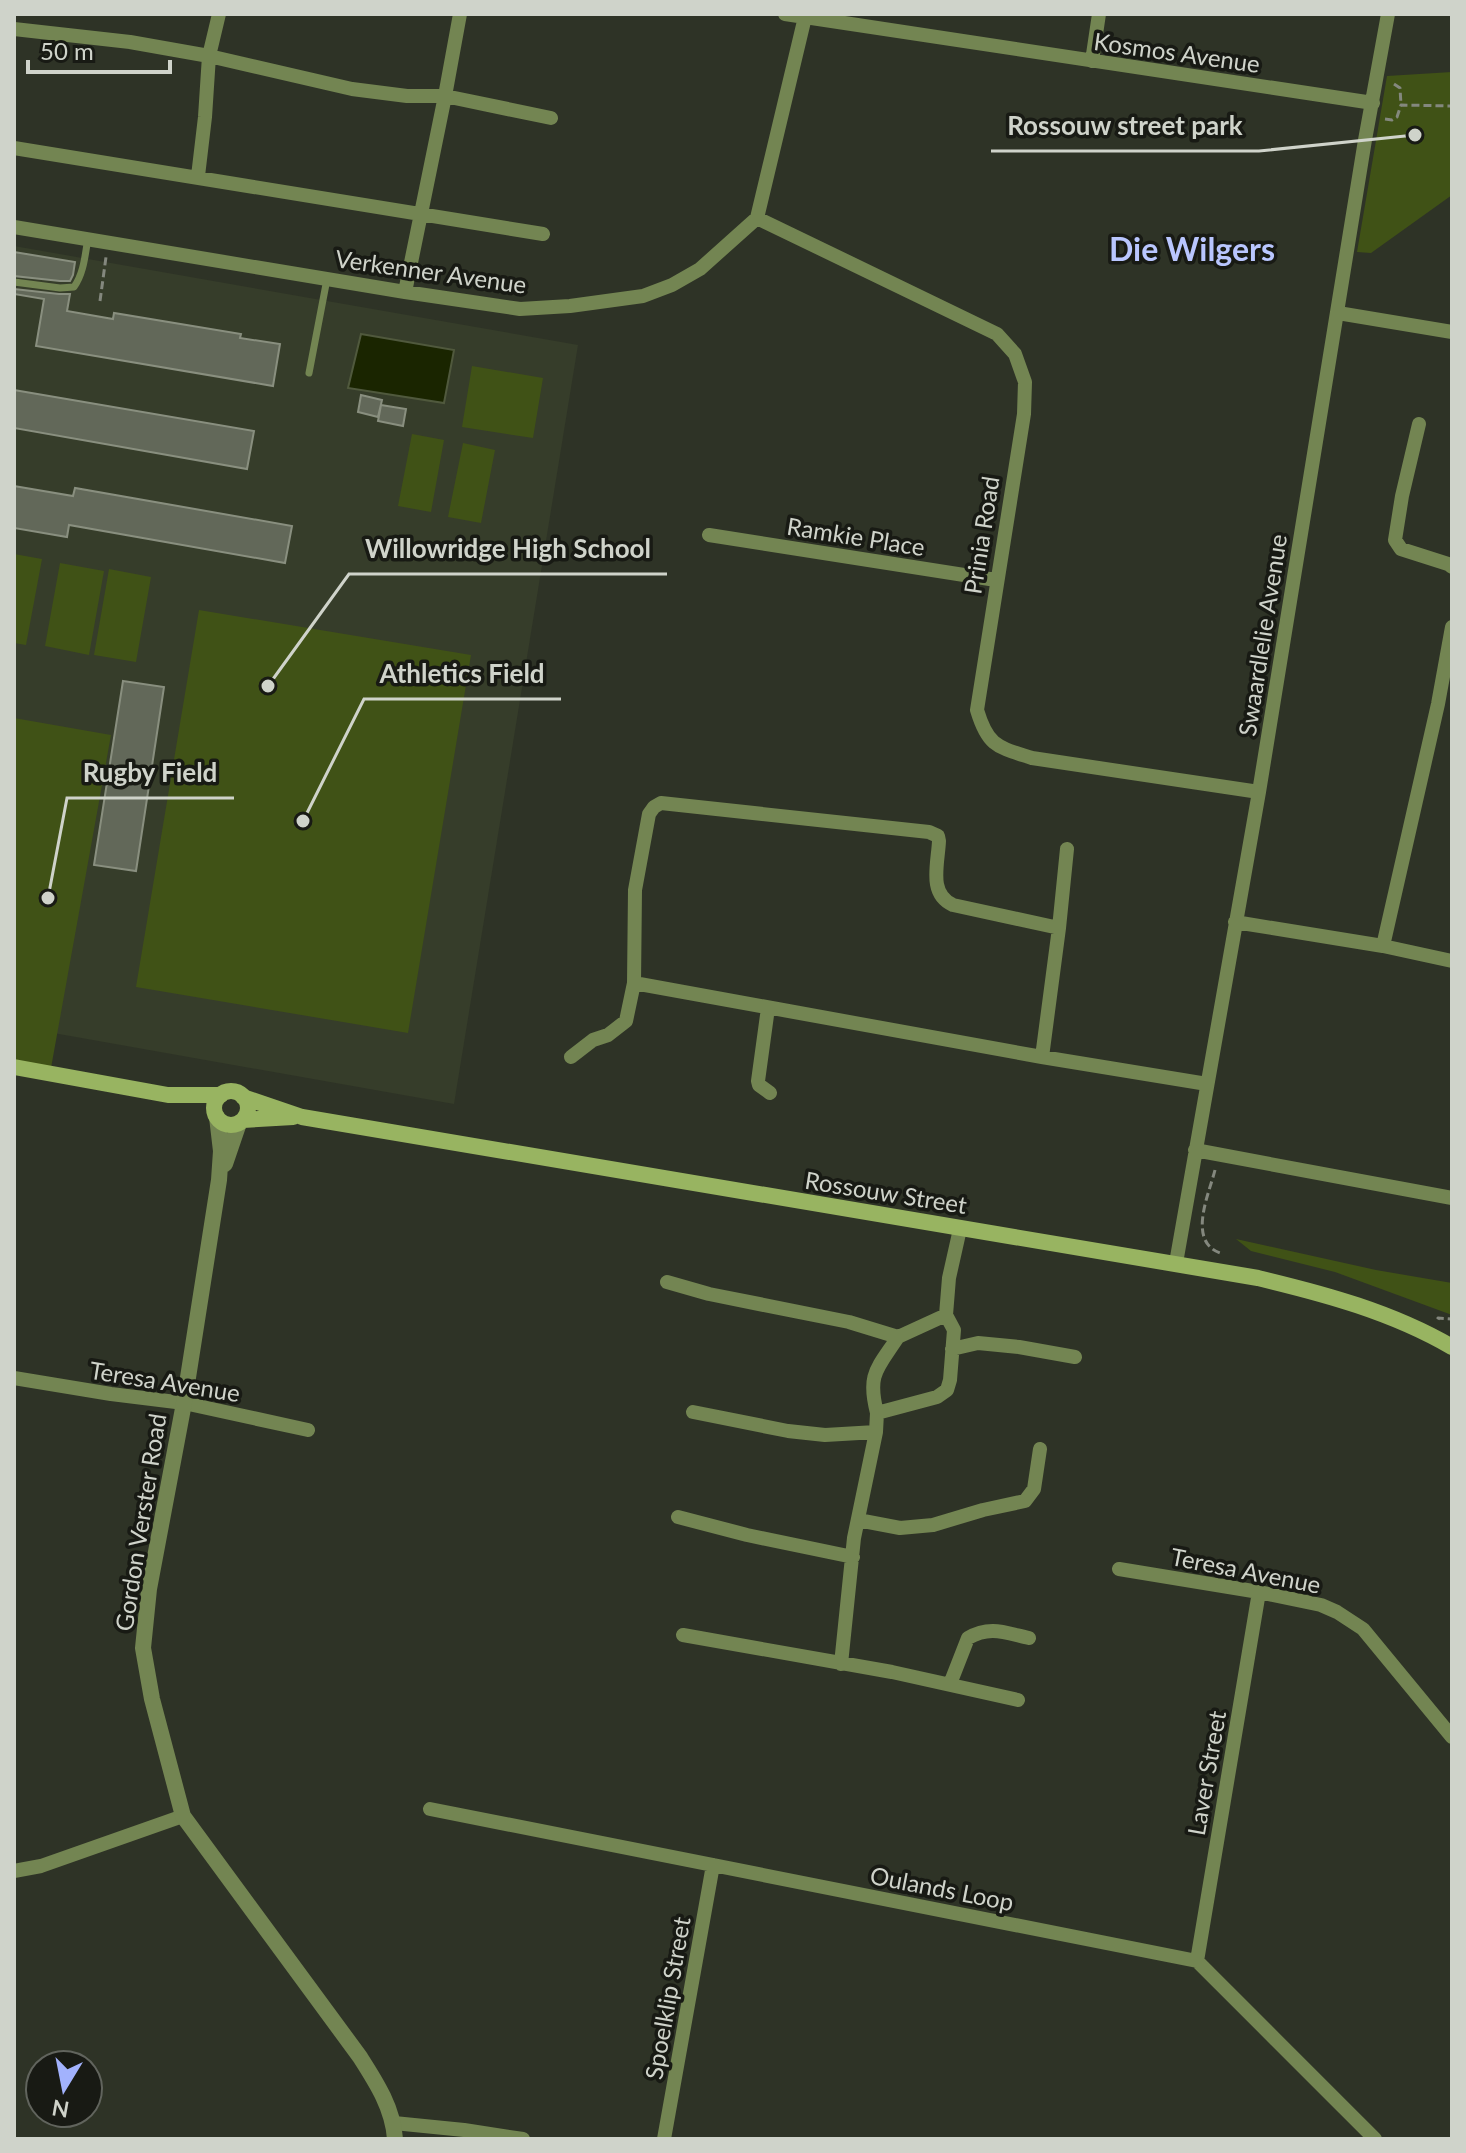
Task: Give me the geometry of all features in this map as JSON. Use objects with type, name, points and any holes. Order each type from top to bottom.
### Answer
[{"type":"main road","points":[[14,1067],[168,1095],[235,1092],[243,1097],[248,1111],[241,1121],[225,1123],[216,1115],[168,1095]]},
{"type":"main road","points":[[216,1115],[215,1103],[221,1095]]},
{"type":"main road","name":"Rossouw Street","points":[[243,1097],[302,1117],[1258,1278],[1341,1299],[1392,1318],[1452,1347]]},
{"type":"main road","name":"Rossouw Street","points":[[241,1121],[302,1117]]},
{"type":"street","points":[[198,176],[209,56],[219,14]]},
{"type":"street","points":[[405,292],[460,14]]},
{"type":"street","name":"Kosmos Avenue","points":[[785,14],[1092,61],[1372,110]]},
{"type":"street","points":[[1092,61],[1099,14]]},
{"type":"street","name":"Swaardlelie Avenue","points":[[1176,1263],[1259,792],[1388,14]]},
{"type":"street","points":[[757,218],[805,17]]},
{"type":"street","points":[[14,29],[130,42],[209,56],[352,89],[407,96],[445,96],[551,118]]},
{"type":"street","points":[[14,148],[543,234]]},
{"type":"street","name":"Verkenner Avenue","points":[[14,227],[520,309],[643,296],[672,285],[700,269],[757,218]]},
{"type":"street","name":"Prinia Road","points":[[757,218],[997,334],[1015,354],[1025,382],[1024,414],[977,710],[983,730],[992,742],[1032,758],[1259,792]]},
{"type":"street","points":[[1338,313],[1452,332]]},
{"type":"street","points":[[1419,424],[1395,540],[1401,549],[1452,567]]},
{"type":"street","name":"Ramkie Place","points":[[709,535],[996,580]]},
{"type":"street","points":[[1383,946],[1438,704],[1452,627]]},
{"type":"street","points":[[571,1057],[626,1021],[634,983],[635,890],[649,814],[661,803],[929,832],[938,836],[936,888],[944,901],[1059,928]]},
{"type":"street","points":[[1042,1057],[1067,849]]},
{"type":"street","points":[[1235,922],[1383,946],[1452,961]]},
{"type":"street","points":[[634,983],[1207,1084]]},
{"type":"street","points":[[768,1008],[758,1081],[770,1093]]},
{"type":"street","name":"Gordon Verster Road","points":[[216,1115],[221,1151],[219,1180],[184,1403],[149,1589],[143,1648],[152,1699],[183,1816],[360,2057],[380,2088],[394,2131]]},
{"type":"street","name":"Gordon Verster Road","points":[[219,1180],[241,1121]]},
{"type":"street","points":[[1195,1150],[1452,1198]]},
{"type":"street","points":[[877,1413],[947,1390],[954,1330],[946,1315],[949,1278],[960,1229]]},
{"type":"street","points":[[667,1282],[709,1294],[849,1322],[898,1337]]},
{"type":"street","points":[[841,1664],[858,1520],[876,1432],[877,1413],[871,1391],[873,1379],[898,1337],[946,1315]]},
{"type":"street","points":[[952,1349],[978,1343],[1075,1357]]},
{"type":"street","name":"Teresa Avenue","points":[[14,1378],[184,1403],[308,1430]]},
{"type":"street","points":[[693,1412],[788,1431],[825,1435],[876,1432]]},
{"type":"street","points":[[858,1520],[900,1528],[933,1525],[1025,1501],[1034,1489],[1040,1449]]},
{"type":"street","points":[[678,1517],[853,1557]]},
{"type":"street","name":"Teresa Avenue","points":[[1119,1569],[1321,1605],[1351,1620],[1363,1629],[1452,1737]]},
{"type":"street","name":"Laver Street","points":[[1197,1961],[1259,1592]]},
{"type":"street","points":[[950,1684],[968,1638],[982,1631],[993,1630],[1029,1638]]},
{"type":"street","points":[[683,1635],[950,1684],[1018,1700]]},
{"type":"street","name":"Oulands Loop","points":[[430,1809],[1197,1961]]},
{"type":"street","points":[[14,1871],[41,1866],[183,1816]]},
{"type":"street","name":"Spoelklip Street","points":[[664,2139],[713,1865]]},
{"type":"street","points":[[1197,1961],[1375,2139]]},
{"type":"street","points":[[394,2131],[464,2130],[523,2139]]},
{"type":"lane","points":[[14,282],[74,287],[84,264],[88,238]]},
{"type":"lane","points":[[309,373],[327,279]]},
{"type":"path","points":[[1372,110],[1392,120],[1397,117],[1401,105],[1400,88],[1377,81]]},
{"type":"path","points":[[1401,105],[1452,106]]},
{"type":"path","points":[[100,301],[108,250]]},
{"type":"path","points":[[1220,1154],[1202,1219],[1208,1245],[1226,1255]]},
{"type":"path","points":[[1452,1319],[1438,1318],[1452,1326]]},
{"type":"shaded area","points":[[1452,72],[1452,195],[1371,253],[1357,252],[1387,76]]},
{"type":"shaded area","points":[[14,246],[578,345],[454,1104],[14,1026]]},
{"type":"shaded area","points":[[361,334],[454,350],[444,403],[348,388]]},
{"type":"shaded area","points":[[472,366],[543,378],[533,438],[462,427]]},
{"type":"shaded area","points":[[412,434],[444,440],[431,512],[398,506]]},
{"type":"shaded area","points":[[463,443],[495,450],[481,523],[448,517]]},
{"type":"shaded area","points":[[14,554],[42,559],[26,645],[14,643]]},
{"type":"shaded area","points":[[60,563],[104,571],[89,655],[45,646]]},
{"type":"shaded area","points":[[109,569],[151,577],[136,662],[94,655]]},
{"type":"shaded area","points":[[199,610],[471,655],[408,1033],[136,987]]},
{"type":"shaded area","points":[[14,718],[111,735],[51,1068],[14,1062]]},
{"type":"shaded area","points":[[1236,1239],[1376,1270],[1452,1283],[1452,1315],[1335,1272],[1251,1251]]},
{"type":"building","points":[[14,252],[75,262],[73,275],[70,281],[14,276]]},
{"type":"building","points":[[14,289],[70,294],[67,311],[113,319],[114,313],[241,334],[240,338],[280,344],[273,386],[36,346],[44,299],[14,294]]},
{"type":"building","points":[[14,390],[254,431],[247,469],[14,428]]},
{"type":"building","points":[[361,395],[382,400],[378,417],[358,412]]},
{"type":"building","points":[[381,405],[406,409],[403,426],[378,421]]},
{"type":"building","points":[[14,486],[73,496],[75,488],[292,526],[285,563],[69,525],[67,537],[14,528]]},
{"type":"building","points":[[123,681],[164,687],[136,871],[94,865]]},
{"type":"place","name":"Rossouw street park","points":[[1415,135]]},
{"type":"place","name":"Willowridge High School","points":[[268,686]]},
{"type":"place","name":"Athletics Field","points":[[303,821]]},
{"type":"place","name":"Rugby Field","points":[[48,898]]},
{"type":"district","name":"Die Wilgers","points":[[1192,248]]}]
